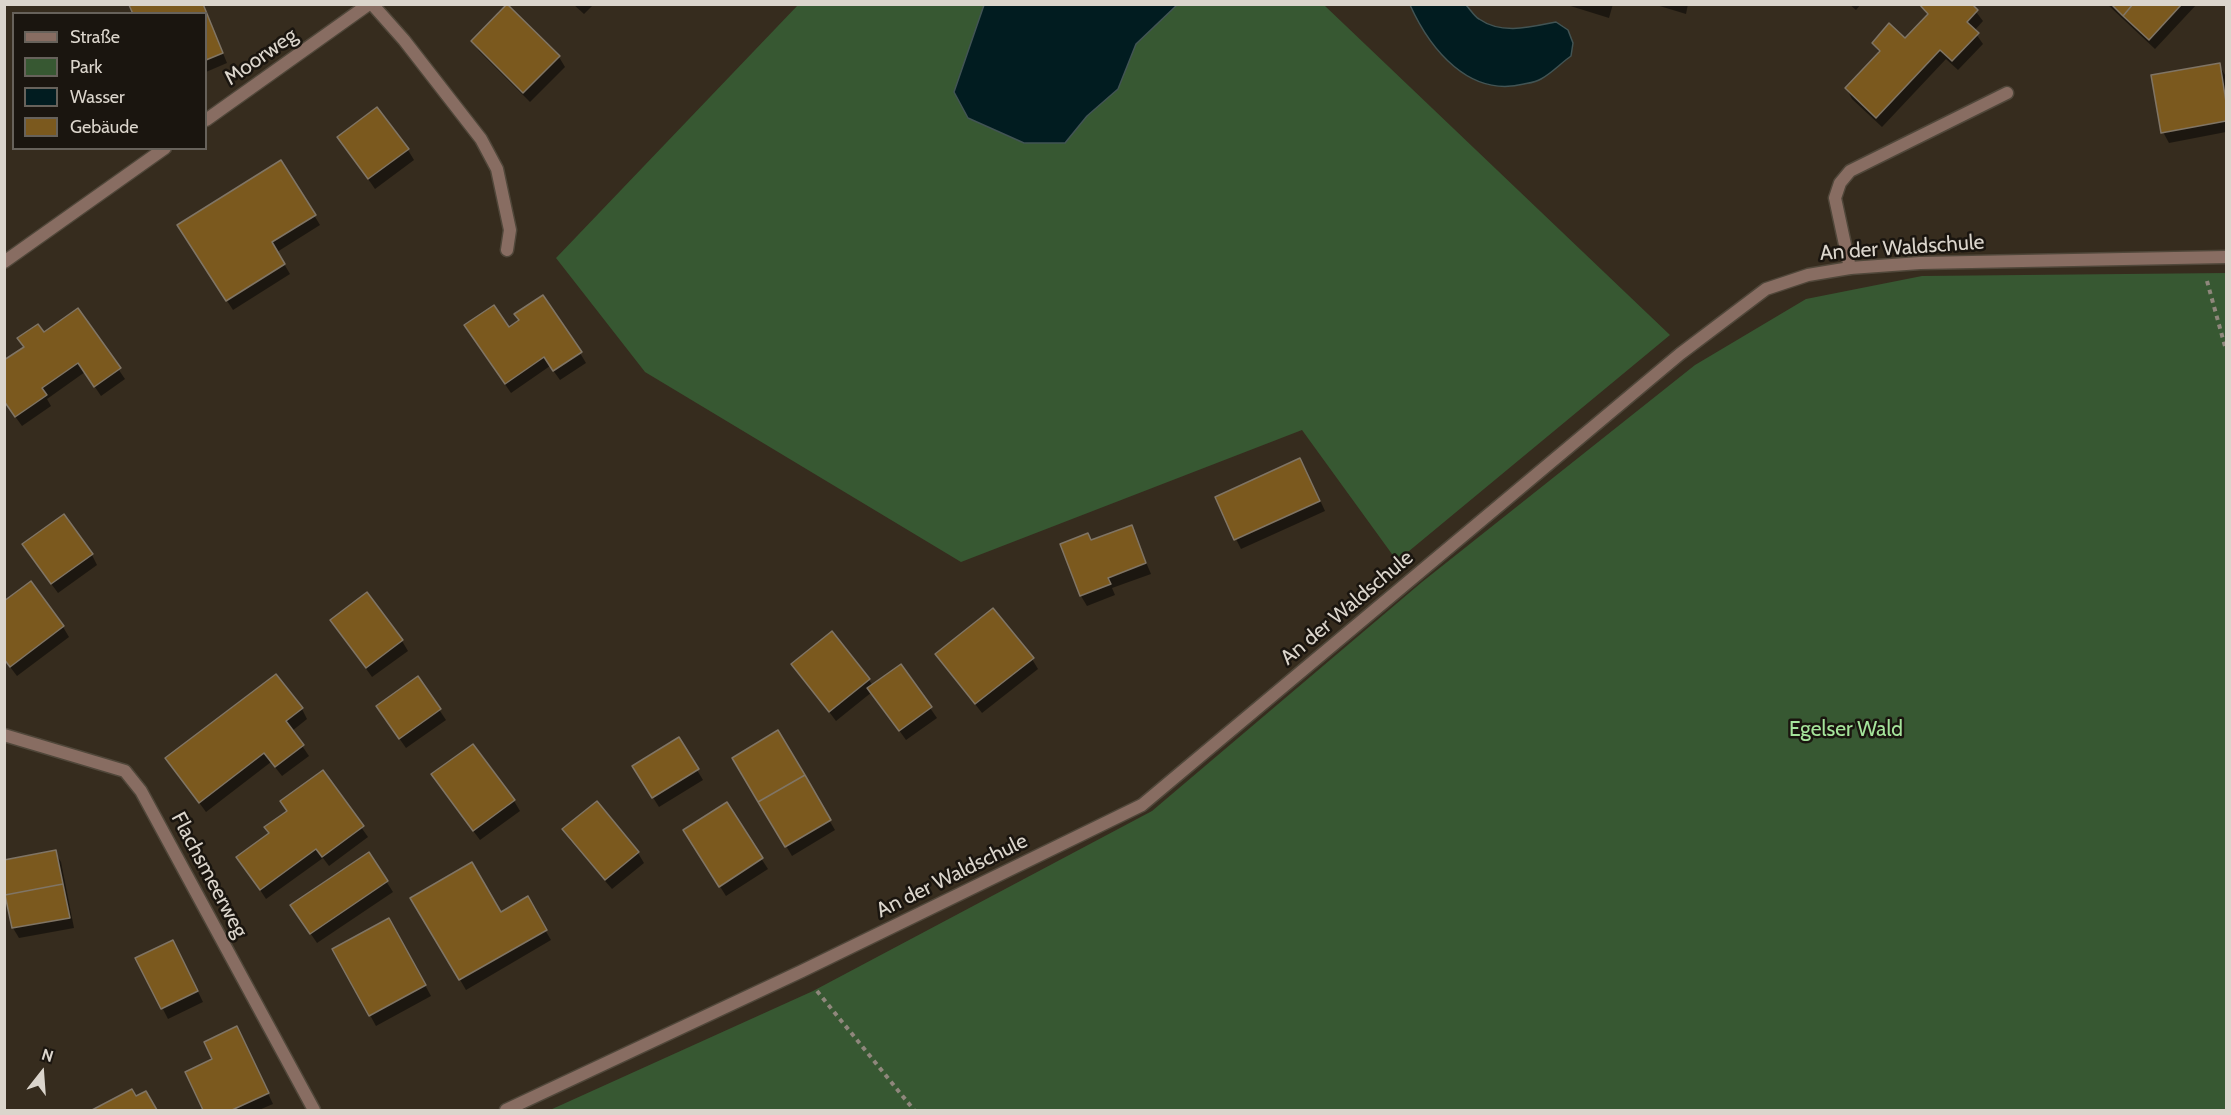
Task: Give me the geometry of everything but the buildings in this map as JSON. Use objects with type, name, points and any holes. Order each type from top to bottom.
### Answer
[{"type":"street","name":"Moorweg","points":[[207,119],[370,4]]},
{"type":"street","points":[[370,4],[404,40],[481,139],[497,168],[510,230],[507,250]]},
{"type":"street","points":[[1850,268],[1835,198],[1840,183],[1850,171],[2007,93]]},
{"type":"street","points":[[4,262],[162,150]]},
{"type":"street","name":"An der Waldschule","points":[[506,1110],[802,971],[1142,805],[1680,354],[1766,289],[1809,275],[1850,268],[1920,263],[2226,257]]},
{"type":"street","name":"Flachsmeerweg","points":[[4,735],[125,771],[141,790],[314,1110]]},
{"type":"path","points":[[2200,257],[2226,350]]},
{"type":"path","points":[[802,971],[914,1110]]},
{"type":"green space","points":[[798,5],[1324,5],[1670,335],[1397,561],[1302,430],[961,562],[645,372],[556,258]]},
{"type":"green space","name":"Egelser Wald","points":[[2226,273],[2226,1110],[550,1110],[813,991],[1152,811],[1422,582],[1695,365],[1806,299],[1922,276]]},
{"type":"water","points":[[984,4],[1177,5],[1136,44],[1118,89],[1087,116],[1065,143],[1024,143],[968,118],[954,92]]},
{"type":"water","points":[[1410,5],[1466,5],[1479,19],[1497,27],[1517,28],[1556,22],[1568,30],[1573,43],[1571,56],[1535,82],[1504,86],[1486,84],[1469,77],[1440,53],[1418,22]]}]
